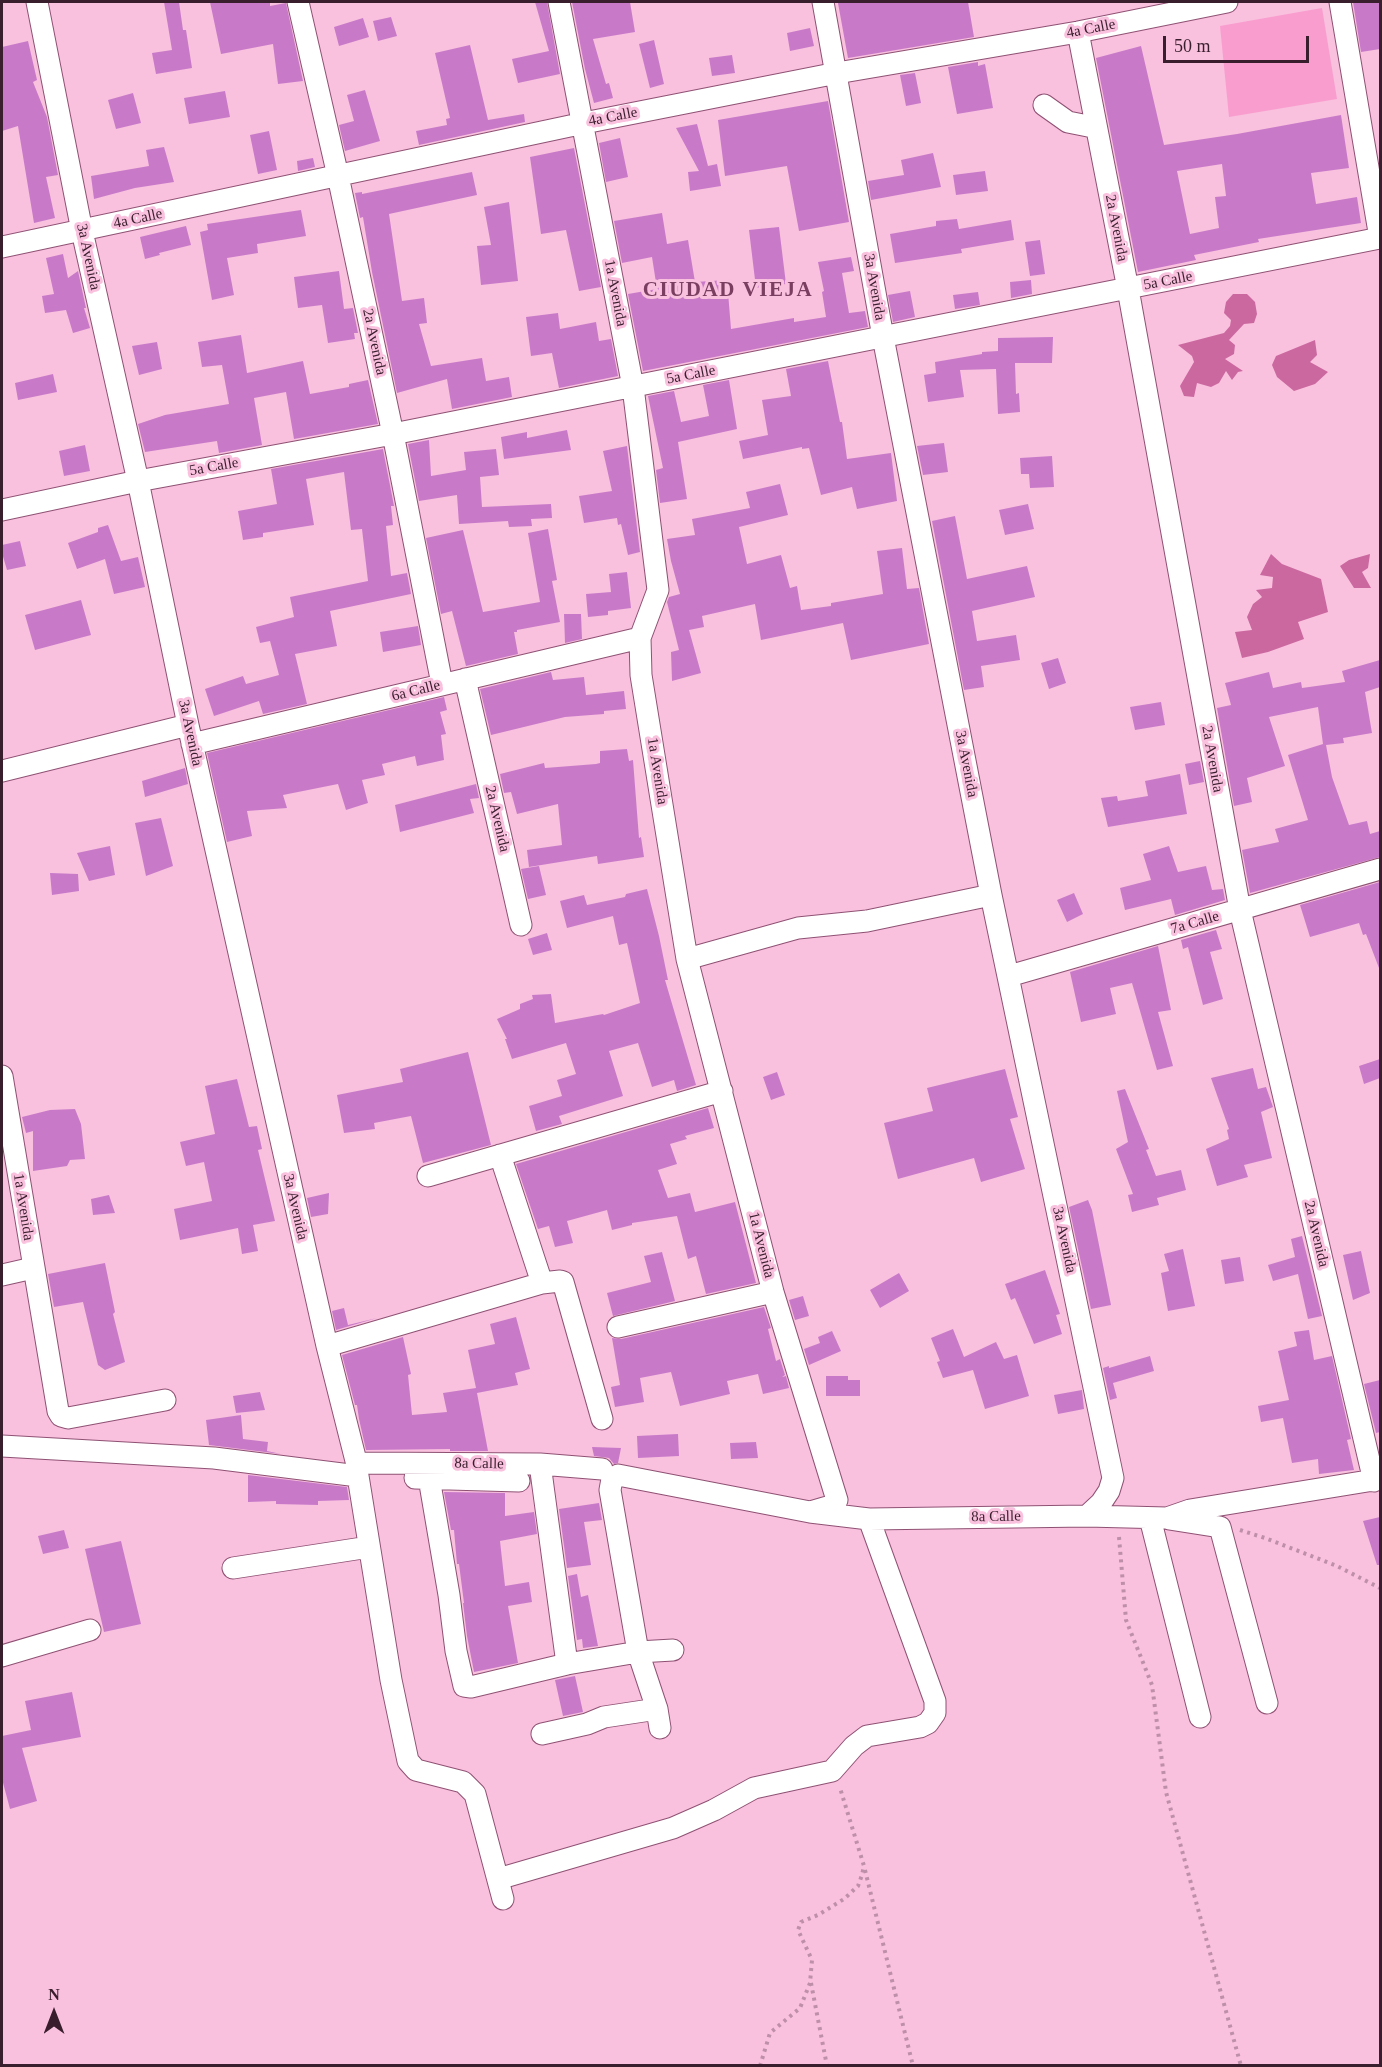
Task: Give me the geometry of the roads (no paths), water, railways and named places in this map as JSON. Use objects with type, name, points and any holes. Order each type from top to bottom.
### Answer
[{"type":"street","name":"3a Avenida","points":[[37,2],[82,231],[138,481],[190,735],[327,1346],[369,1547],[391,1680],[408,1761],[416,1770],[463,1782],[475,1794],[501,1889],[672,1828],[714,1810],[754,1788],[832,1771],[854,1746],[867,1736],[920,1727],[928,1723],[935,1713],[935,1701],[869,1519]]},
{"type":"street","name":"2a Avenida","points":[[298,2],[393,434],[442,684]]},
{"type":"street","name":"1a Avenida","points":[[559,2],[633,387],[658,590],[640,638],[641,675],[687,959],[773,1292],[837,1500],[834,1505],[810,1512]]},
{"type":"street","name":"3a Avenida","points":[[823,2],[883,337],[991,895],[1113,1478],[1109,1491],[1101,1503],[1087,1516]]},
{"type":"street","name":"4a Calle","points":[[2,247],[584,123],[837,73],[1078,32],[1227,2]]},
{"type":"street","points":[[1340,2],[1380,238]]},
{"type":"street","name":"2a Avenida","points":[[1078,32],[1128,289],[1240,910],[1377,1480]]},
{"type":"street","points":[[1044,105],[1068,122],[1088,126],[1096,125]]},
{"type":"street","name":"5a Calle","points":[[2,510],[138,481],[393,434],[1380,238]]},
{"type":"street","name":"6a Calle","points":[[2,771],[442,684],[640,638]]},
{"type":"street","name":"2a Avenida","points":[[465,679],[521,925]]},
{"type":"street","name":"7a Calle","points":[[1009,976],[1380,869]]},
{"type":"street","points":[[687,959],[798,928],[867,921],[991,895]]},
{"type":"street","name":"1a Avenida","points":[[2,1076],[58,1411],[61,1416],[68,1418],[165,1400]]},
{"type":"street","points":[[428,1176],[722,1091]]},
{"type":"street","points":[[501,1155],[542,1283]]},
{"type":"street","points":[[2,1275],[33,1268]]},
{"type":"street","points":[[327,1346],[542,1283],[563,1282],[602,1419]]},
{"type":"street","points":[[618,1327],[773,1292]]},
{"type":"street","points":[[2,1446],[222,1458],[429,1478],[519,1481]]},
{"type":"street","points":[[540,1464],[567,1664]]},
{"type":"street","name":"8a Calle","points":[[352,1471],[540,1464],[618,1475],[810,1512],[869,1519],[1087,1516],[1159,1518],[1190,1510],[1377,1480]]},
{"type":"street","points":[[542,1734],[587,1724],[604,1717],[658,1718],[638,1652],[607,1474]]},
{"type":"street","points":[[429,1478],[456,1651],[464,1686],[471,1687],[567,1664],[638,1652],[673,1650]]},
{"type":"street","points":[[1200,1717],[1159,1518],[1220,1527],[1267,1702]]},
{"type":"street","points":[[233,1568],[369,1547]]},
{"type":"street","points":[[2,1656],[90,1630]]},
{"type":"district","name":"CIUDAD VIEJA","points":[[728,291]]}]
